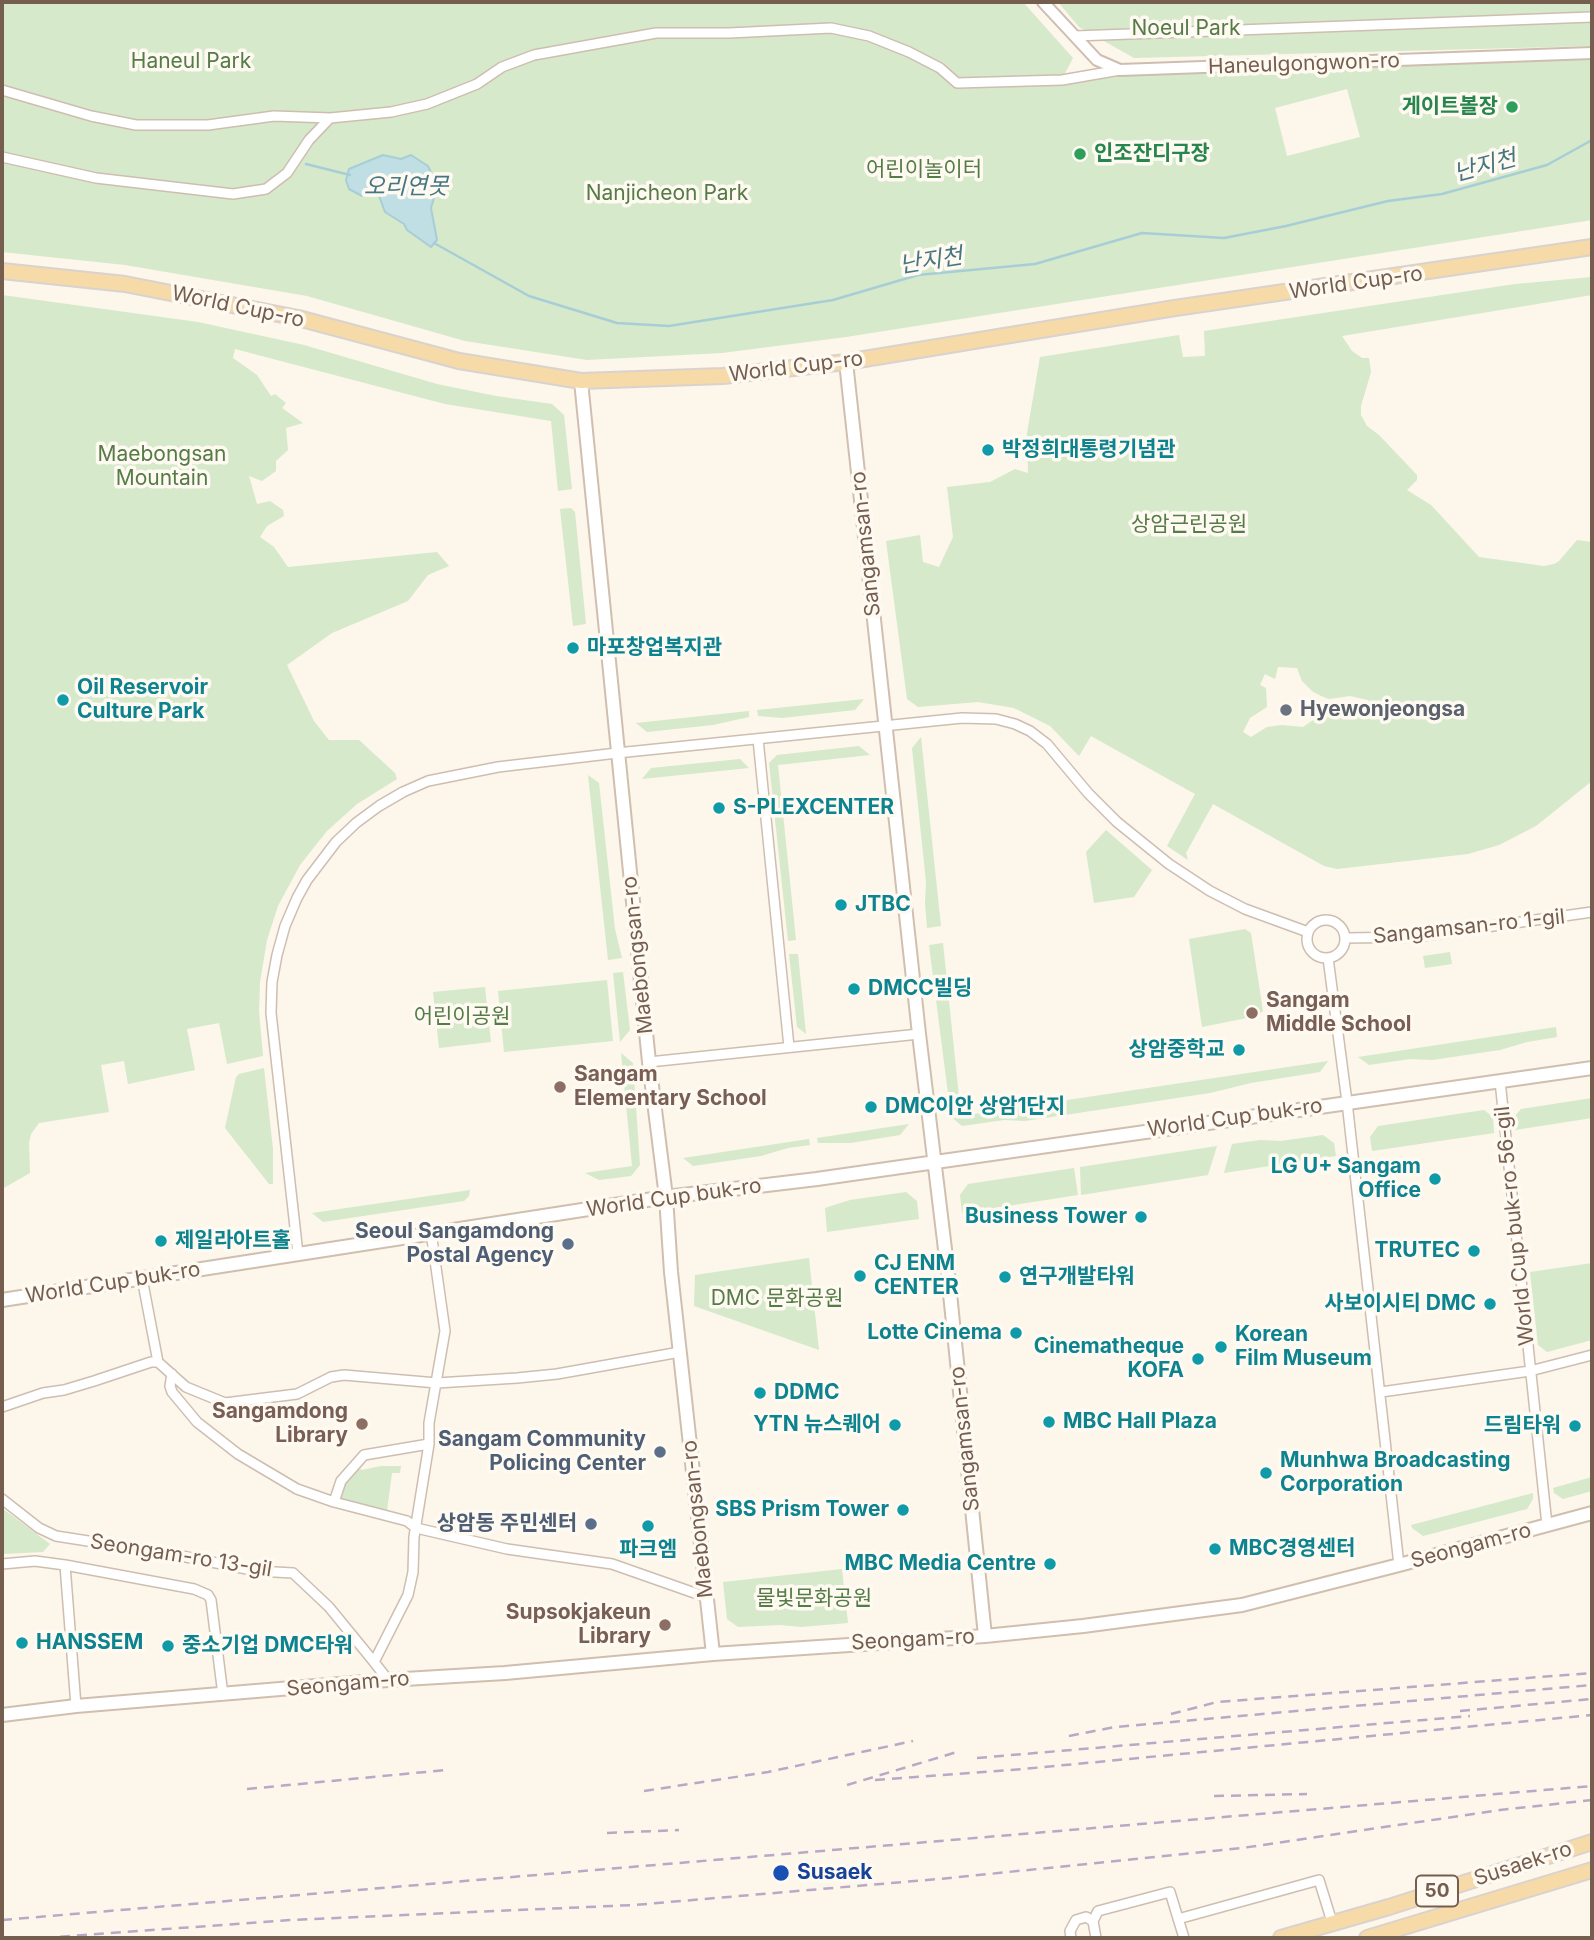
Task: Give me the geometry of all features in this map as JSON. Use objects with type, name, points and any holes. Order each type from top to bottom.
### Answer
[{"type":"main road","name":"World Cup-ro","points":[[2,271],[125,284],[298,318],[459,361],[581,382],[723,376],[846,362],[1175,308],[1592,247]]},
{"type":"main road","name":"Sangamsan-ro","points":[[846,362],[985,1636]]},
{"type":"main road","name":"Maebongsan-ro","points":[[581,382],[649,1062],[666,1197],[713,1654]]},
{"type":"main road","name":"World Cup buk-ro","points":[[2,1300],[666,1197],[817,1179],[1592,1068]]},
{"type":"main road","name":"Seongam-ro","points":[[2,1715],[76,1706],[388,1680],[985,1636],[1083,1626],[1242,1605],[1592,1513]]},
{"type":"main road","name":"Susaek-ro","points":[[1281,1938],[1592,1842]]},
{"type":"main road","name":"Susaek-ro","points":[[1367,1938],[1592,1870]]},
{"type":"main road","points":[[1474,1880],[1469,1885],[1469,1894],[1478,1904]]},
{"type":"main road","points":[[1415,1898],[1424,1910],[1419,1922]]},
{"type":"street","points":[[1043,2],[1097,60],[1119,70]]},
{"type":"street","points":[[1581,16],[1592,25]]},
{"type":"street","points":[[1075,36],[1592,17]]},
{"type":"street","points":[[2,90],[91,116],[136,125],[208,125],[274,116],[330,118],[391,112],[427,104],[477,84],[502,67],[534,55],[656,33],[831,28],[869,36],[909,52],[940,68],[957,83],[1062,80],[1119,70]]},
{"type":"street","name":"Haneulgongwon-ro","points":[[1119,70],[1592,53]]},
{"type":"street","points":[[2,157],[96,178],[233,194],[266,189],[287,173],[309,140],[330,118]]},
{"type":"street","points":[[298,1254],[271,1013],[272,982],[277,955],[285,926],[307,880],[336,842],[356,822],[403,792],[428,781],[498,767],[886,726],[979,717],[1015,724],[1046,744],[1117,822],[1169,864],[1210,891],[1245,909],[1308,932],[1311,951],[1322,958],[1328,958]]},
{"type":"street","points":[[758,739],[789,1047]]},
{"type":"street","name":"Sangamsan-ro 1-gil","points":[[1346,938],[1415,937],[1592,912]]},
{"type":"street","name":"Sangamsan-ro 1-gil","points":[[1308,932],[1317,922],[1330,920],[1341,926],[1346,938],[1341,952],[1328,958]]},
{"type":"street","name":"World Cup buk-ro","points":[[1328,958],[1347,1102]]},
{"type":"street","points":[[649,1062],[919,1034]]},
{"type":"street","name":"World Cup buk-ro 56-gil","points":[[1500,1081],[1547,1525]]},
{"type":"street","points":[[1347,1102],[1399,1565]]},
{"type":"street","points":[[374,1662],[408,1595],[429,1444],[429,1423],[446,1331],[431,1232]]},
{"type":"street","points":[[142,1278],[158,1362],[186,1387],[225,1402],[297,1394],[331,1377],[344,1375],[437,1383],[557,1374],[680,1352]]},
{"type":"street","name":"World Cup buk-ro 56-gil","points":[[1530,1371],[1592,1355]]},
{"type":"street","points":[[2,1407],[158,1362]]},
{"type":"street","points":[[1381,1392],[1530,1371]]},
{"type":"street","points":[[172,1374],[172,1392],[197,1422],[272,1476],[297,1489],[334,1502],[407,1521],[416,1528],[507,1549],[612,1564],[706,1597]]},
{"type":"street","points":[[334,1502],[341,1480],[364,1455],[429,1444]]},
{"type":"street","name":"Seongam-ro 13-gil","points":[[2,1499],[39,1528],[56,1536],[246,1569],[293,1573],[329,1607],[388,1680]]},
{"type":"street","points":[[2,1564],[35,1561],[65,1565],[194,1589],[208,1595],[212,1600],[222,1695]]},
{"type":"street","points":[[65,1565],[76,1706]]},
{"type":"street","points":[[1178,1919],[1319,1880],[1332,1922]]},
{"type":"street","points":[[1096,1938],[1093,1921],[1098,1911],[1170,1892],[1184,1938]]},
{"type":"street","points":[[1071,1938],[1070,1931],[1076,1920],[1086,1917],[1093,1921]]},
{"type":"green space","name":"Nanjicheon Park","points":[[2,2],[1023,2],[1073,58],[1062,79],[1120,70],[1382,61],[1592,60],[1592,220],[846,337],[722,353],[587,360],[465,341],[307,296],[125,265],[2,252]],"holes":[[[1347,89],[1360,137],[1287,156],[1275,108]]]},
{"type":"green space","name":"Noeul Park","points":[[1058,2],[1592,2],[1592,46],[1134,58],[1079,27]]},
{"type":"green space","name":"상암근린공원","points":[[1592,277],[1592,295],[1342,336],[1352,351],[1362,358],[1369,358],[1371,372],[1361,406],[1361,415],[1367,426],[1417,475],[1417,480],[1407,490],[1431,505],[1479,557],[1544,566],[1559,561],[1577,540],[1592,542],[1592,781],[1536,826],[1499,845],[1468,854],[1337,869],[1324,866],[1213,804],[1186,853],[1188,860],[1167,846],[1195,794],[1091,736],[1079,756],[1050,726],[1014,708],[978,702],[918,707],[907,699],[886,541],[920,535],[923,562],[939,567],[953,537],[947,487],[990,482],[1015,469],[1028,473],[1027,433],[1040,357],[1179,335],[1183,357],[1205,356],[1204,331],[1515,284]],"holes":[[[1278,667],[1297,668],[1302,681],[1312,691],[1329,699],[1350,696],[1368,700],[1370,709],[1316,718],[1303,727],[1267,727],[1251,737],[1243,732],[1250,718],[1267,707],[1266,688],[1260,685],[1265,674],[1275,679]]]},
{"type":"green space","name":"Maebongsan Mountain","points":[[2,295],[198,322],[304,345],[437,384],[552,404],[564,415],[572,489],[558,491],[551,421],[445,404],[235,349],[233,358],[257,375],[271,396],[275,394],[286,403],[282,408],[303,423],[286,428],[288,450],[276,461],[276,471],[262,481],[249,476],[257,504],[270,501],[283,510],[284,516],[267,526],[260,537],[274,547],[288,567],[437,552],[449,566],[428,575],[408,601],[332,633],[287,665],[314,721],[329,740],[359,740],[395,773],[397,779],[357,804],[327,831],[300,865],[278,906],[267,940],[260,982],[259,1011],[263,1056],[227,1064],[219,1023],[187,1029],[195,1070],[128,1084],[124,1061],[101,1065],[109,1112],[39,1123],[31,1134],[29,1143],[30,1173],[2,1189]]},
{"type":"green space","points":[[571,508],[575,512],[586,624],[573,626],[560,509]]},
{"type":"green space","points":[[864,699],[855,710],[782,718],[758,716],[757,710]]},
{"type":"green space","points":[[749,711],[749,717],[713,725],[647,732],[636,723]]},
{"type":"green space","points":[[921,737],[941,926],[927,928],[926,882],[912,748]]},
{"type":"green space","points":[[859,746],[870,755],[778,765],[796,940],[788,941],[769,763],[777,755]]},
{"type":"green space","points":[[740,759],[749,768],[642,779],[651,768]]},
{"type":"green space","points":[[588,775],[599,783],[615,929],[622,958],[608,960]]},
{"type":"green space","points":[[1106,830],[1152,870],[1134,897],[1094,903],[1086,852]]},
{"type":"green space","points":[[1245,929],[1251,933],[1263,1011],[1257,1016],[1202,1027],[1189,939]]},
{"type":"green space","points":[[943,943],[961,1116],[1328,1061],[1320,1072],[1251,1083],[1210,1093],[1025,1121],[1004,1120],[962,1126],[951,1117],[929,945]]},
{"type":"green space","points":[[1450,952],[1452,964],[1425,968],[1423,956]]},
{"type":"green space","points":[[789,954],[798,954],[806,1034],[797,1027]]},
{"type":"green space","points":[[623,972],[630,1030],[620,1042],[613,973]]},
{"type":"green space","points":[[607,980],[613,1041],[504,1052],[498,991]]},
{"type":"green space","name":"어린이공원","points":[[485,987],[491,1042],[439,1048],[433,992]]},
{"type":"green space","points":[[1556,1027],[1557,1037],[1500,1050],[1432,1060],[1410,1059],[1369,1065],[1358,1057]]},
{"type":"green space","points":[[621,1053],[633,1063],[640,1165],[631,1176],[599,1180],[585,1173],[632,1166]]},
{"type":"green space","points":[[264,1068],[273,1149],[273,1184],[269,1184],[225,1128],[236,1077]]},
{"type":"green space","points":[[1592,1098],[1592,1118],[1515,1130],[1514,1117],[1521,1109]]},
{"type":"green space","points":[[1484,1110],[1493,1117],[1494,1133],[1372,1151],[1370,1137],[1378,1126]]},
{"type":"green space","points":[[909,1124],[900,1135],[851,1143],[818,1143],[817,1138]]},
{"type":"green space","points":[[1323,1135],[1334,1143],[1336,1156],[1224,1173],[1232,1144]]},
{"type":"green space","points":[[809,1139],[810,1145],[761,1156],[693,1166],[683,1158]]},
{"type":"green space","points":[[1217,1146],[1208,1175],[1081,1195],[1080,1167]]},
{"type":"green space","points":[[1074,1168],[1078,1195],[962,1213],[960,1195],[968,1184]]},
{"type":"green space","points":[[470,1190],[464,1201],[323,1222],[312,1213]]},
{"type":"green space","points":[[906,1192],[917,1201],[919,1219],[827,1232],[825,1208],[850,1200]]},
{"type":"green space","name":"DMC 문화공원","points":[[809,1258],[819,1350],[694,1306],[695,1275]]},
{"type":"green space","points":[[1592,1263],[1592,1340],[1547,1352],[1538,1345],[1530,1272]]},
{"type":"green space","points":[[401,1466],[400,1473],[392,1473],[387,1511],[342,1499],[340,1495],[343,1482],[357,1467],[362,1470]]},
{"type":"green space","points":[[1592,1477],[1592,1491],[1563,1499],[1554,1493],[1553,1488]]},
{"type":"green space","points":[[1533,1493],[1533,1499],[1527,1509],[1423,1536],[1411,1525]]},
{"type":"green space","points":[[2,1508],[50,1544],[43,1552],[2,1554]]},
{"type":"green space","name":"물빛문화공원","points":[[842,1569],[848,1623],[801,1627],[738,1627],[727,1619],[723,1582]]},
{"type":"water","name":"오리연못","points":[[383,155],[401,159],[411,155],[428,166],[436,191],[431,208],[437,240],[431,247],[385,212],[379,196],[365,191],[362,196],[349,189],[346,180],[349,169]]},
{"type":"waterway","name":"난지천","points":[[434,243],[529,296],[617,323],[669,326],[833,300],[918,275],[1035,264],[1142,233],[1224,238],[1286,226],[1388,201],[1442,194],[1547,165],[1592,140]]},
{"type":"waterway","name":"난지천","points":[[306,164],[350,175]]},
{"type":"railway","points":[[1171,1714],[1217,1702],[1592,1673]]},
{"type":"railway","points":[[1069,1736],[1115,1727],[1592,1685]]},
{"type":"railway","points":[[1460,1711],[1592,1699]]},
{"type":"railway","points":[[875,1780],[1023,1769],[1592,1715]]},
{"type":"railway","points":[[977,1758],[1470,1716]]},
{"type":"railway","points":[[644,1791],[768,1772],[913,1741]]},
{"type":"railway","points":[[847,1785],[957,1752]]},
{"type":"railway","points":[[247,1789],[446,1770]]},
{"type":"railway","points":[[2,1920],[1592,1786]]},
{"type":"railway","points":[[1214,1796],[1307,1794]]},
{"type":"railway","points":[[43,1938],[290,1920],[634,1905],[950,1878],[1242,1848],[1500,1810],[1592,1800]]},
{"type":"railway","points":[[607,1833],[679,1830]]},
{"type":"place","name":"게이트볼장","points":[[1512,107]]},
{"type":"place","name":"인조잔디구장","points":[[1080,154]]},
{"type":"place","name":"박정희대통령기념관","points":[[988,450]]},
{"type":"place","name":"마포창업복지관","points":[[573,648]]},
{"type":"place","name":"Oil Reservoir Culture Park","points":[[63,700]]},
{"type":"place","name":"Hyewonjeongsa","points":[[1286,710]]},
{"type":"place","name":"S-PLEXCENTER","points":[[719,808]]},
{"type":"place","name":"JTBC","points":[[841,905]]},
{"type":"place","name":"DMCC빌딩","points":[[854,989]]},
{"type":"place","name":"Sangam Middle School","points":[[1252,1013]]},
{"type":"place","name":"상암중학교","points":[[1239,1050]]},
{"type":"place","name":"Sangam Elementary School","points":[[560,1087]]},
{"type":"place","name":"DMC이안 상암1단지","points":[[871,1107]]},
{"type":"place","name":"LG U+ Sangam Office","points":[[1435,1179]]},
{"type":"place","name":"Business Tower","points":[[1141,1217]]},
{"type":"place","name":"제일라아트홀","points":[[161,1241]]},
{"type":"place","name":"Seoul Sangamdong Postal Agency","points":[[568,1244]]},
{"type":"place","name":"TRUTEC","points":[[1474,1251]]},
{"type":"place","name":"CJ ENM CENTER","points":[[860,1276]]},
{"type":"place","name":"연구개발타워","points":[[1005,1277]]},
{"type":"place","name":"사보이시티 DMC","points":[[1490,1304]]},
{"type":"place","name":"Lotte Cinema","points":[[1016,1333]]},
{"type":"place","name":"Korean Film Museum","points":[[1221,1347]]},
{"type":"place","name":"Cinematheque KOFA","points":[[1198,1359]]},
{"type":"place","name":"DDMC","points":[[760,1393]]},
{"type":"place","name":"MBC Hall Plaza","points":[[1049,1422]]},
{"type":"place","name":"Sangamdong Library","points":[[362,1424]]},
{"type":"place","name":"YTN 뉴스퀘어","points":[[895,1425]]},
{"type":"place","name":"드림타워","points":[[1575,1426]]},
{"type":"place","name":"Sangam Community Policing Center","points":[[660,1452]]},
{"type":"place","name":"Munhwa Broadcasting Corporation","points":[[1266,1473]]},
{"type":"place","name":"SBS Prism Tower","points":[[903,1510]]},
{"type":"place","name":"상암동 주민센터","points":[[591,1524]]},
{"type":"place","name":"파크엠","points":[[648,1526]]},
{"type":"place","name":"MBC경영센터","points":[[1215,1549]]},
{"type":"place","name":"MBC Media Centre","points":[[1050,1564]]},
{"type":"place","name":"Supsokjakeun Library","points":[[665,1625]]},
{"type":"place","name":"HANSSEM","points":[[22,1643]]},
{"type":"place","name":"중소기업 DMC타워","points":[[168,1646]]},
{"type":"place","name":"Susaek","points":[[781,1873]]},
{"type":"park label","name":"Haneul Park","points":[[191,62]]},
{"type":"park label","name":"어린이놀이터","points":[[924,170]]}]
